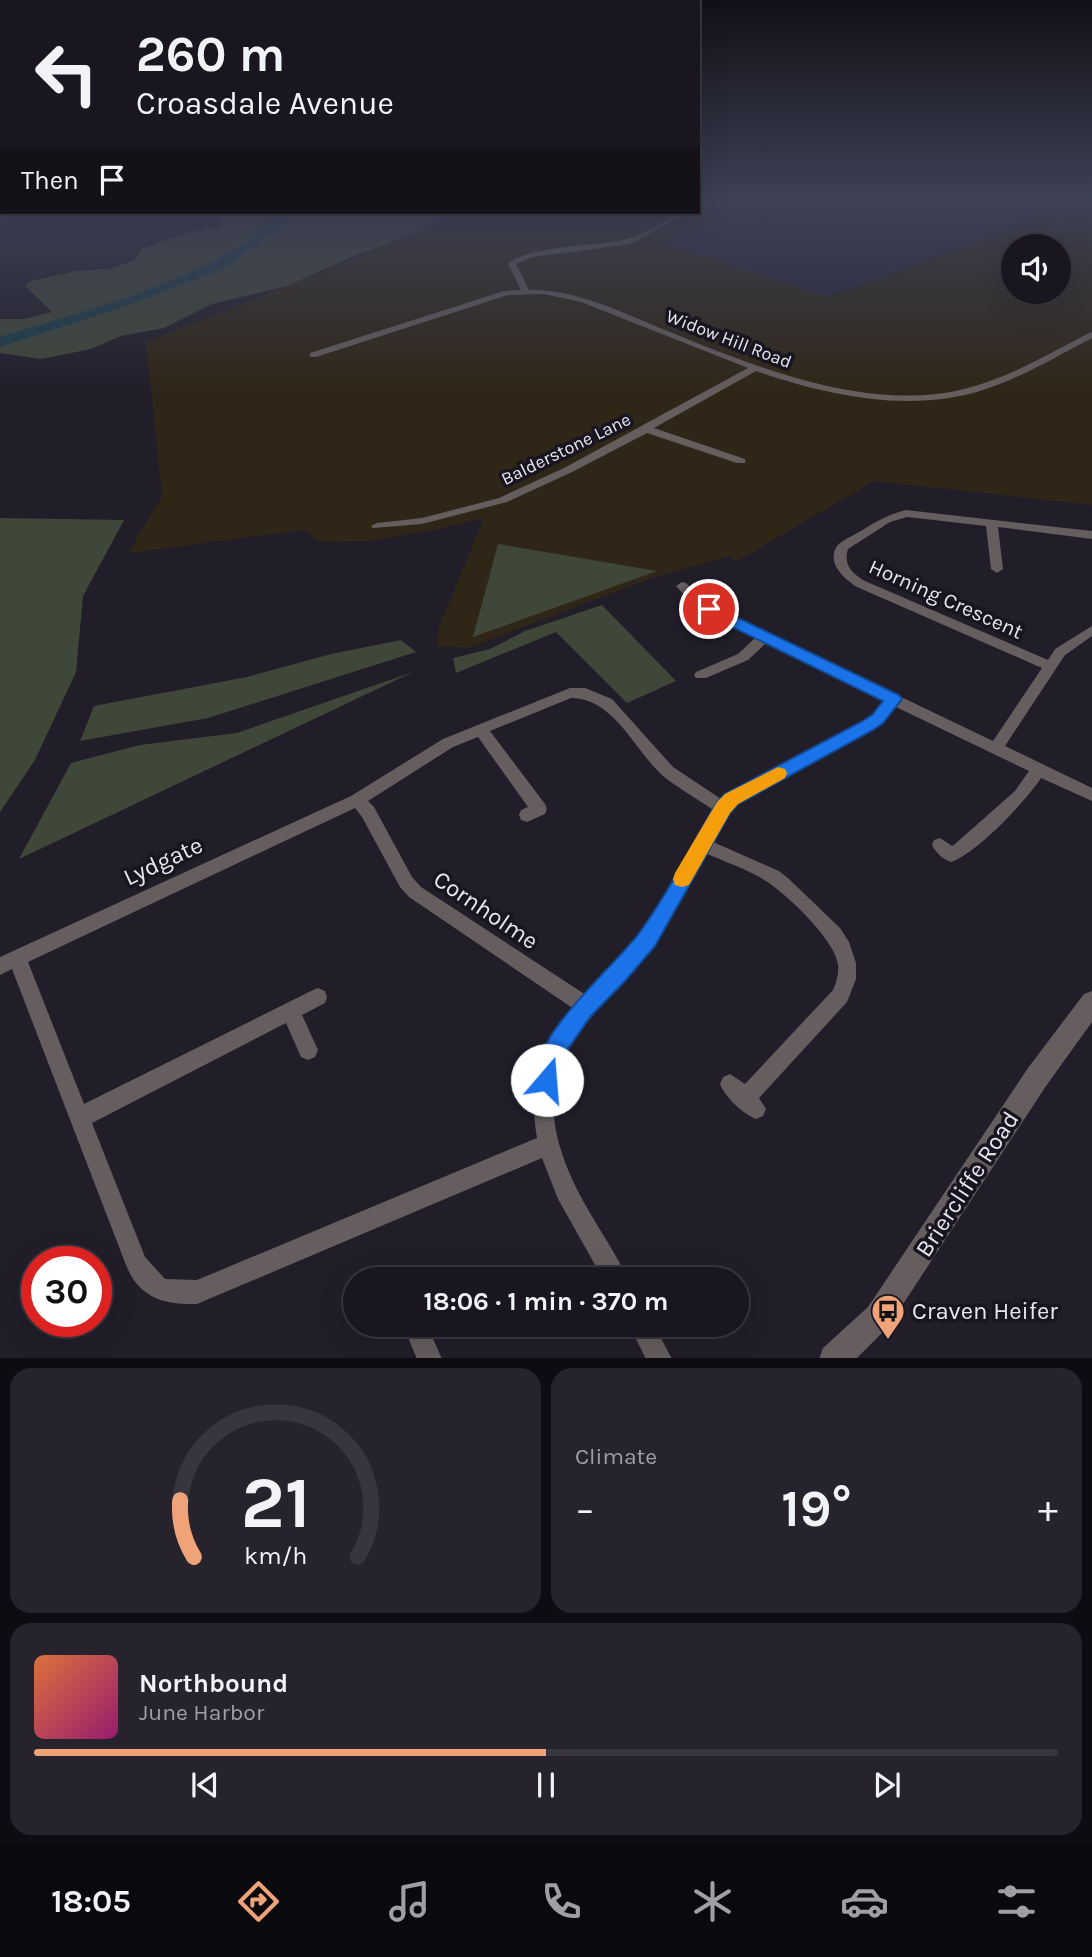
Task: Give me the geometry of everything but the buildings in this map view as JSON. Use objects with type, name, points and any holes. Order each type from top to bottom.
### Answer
[{"type":"street","points":[[513,265],[525,291]]},
{"type":"street","name":"Widow Hill Road","points":[[313,355],[488,297],[525,291],[564,294],[583,300],[803,383],[847,393],[928,398],[989,386],[1092,335]]},
{"type":"street","name":"Balderstone Lane","points":[[377,526],[422,521],[486,506],[568,470],[756,367]]},
{"type":"street","points":[[646,429],[741,461]]},
{"type":"street","name":"Horning Crescent","points":[[1050,666],[861,584],[845,573],[839,560],[843,548],[896,515],[920,513],[1092,535]]},
{"type":"street","points":[[992,523],[997,569]]},
{"type":"street","points":[[682,586],[709,609],[1092,794]]},
{"type":"street","points":[[996,748],[1060,652],[1092,630]]},
{"type":"street","points":[[701,675],[743,657],[765,637]]},
{"type":"street","name":"Lydgate","points":[[549,1144],[197,1292],[170,1293],[150,1285],[137,1265],[79,1118],[9,962],[357,800],[448,743],[570,693],[596,696],[607,704],[668,771],[723,808]]},
{"type":"street","points":[[609,1267],[562,1182],[549,1144],[544,1096],[549,1065],[561,1041],[586,1006],[648,939],[701,844],[731,799],[867,726],[877,719],[894,699]]},
{"type":"street","points":[[480,729],[538,809]]},
{"type":"street","points":[[950,854],[1021,796],[1039,769]]},
{"type":"street","name":"Cornholme","points":[[357,800],[368,812],[406,882],[415,892],[586,1006]]},
{"type":"street","points":[[701,844],[774,876],[841,943],[849,968],[846,986],[840,996],[744,1097]]},
{"type":"street","points":[[79,1118],[318,997]]},
{"type":"street","name":"Briercliffe Road","points":[[835,1358],[878,1317],[1037,1077],[1092,1002]]},
{"type":"street","points":[[290,1011],[308,1049]]},
{"type":"street","points":[[420,1337],[430,1358]]},
{"type":"street","points":[[648,1337],[659,1358]]},
{"type":"shaded area","points":[[338,265],[736,265],[834,296],[914,265],[1001,265],[1001,304],[1071,304],[1071,265],[1092,265],[1092,505],[874,481],[737,561],[729,556],[649,579],[468,648],[437,646],[439,627],[484,518],[368,541],[321,542],[303,530],[128,553],[162,496],[146,342]]},
{"type":"shaded area","points":[[731,265],[912,265],[828,297]]},
{"type":"green space","points":[[120,265],[333,265],[287,286],[212,304],[164,328],[121,336],[91,349],[41,359],[0,353],[0,319],[24,319],[52,312],[25,286],[31,281],[76,271],[110,269]]},
{"type":"green space","points":[[0,518],[124,520],[83,596],[76,672],[35,760],[0,812]]},
{"type":"green space","points":[[498,544],[657,571],[473,637]]},
{"type":"green space","points":[[602,605],[676,681],[627,703],[556,632],[456,673],[453,658],[490,649],[525,631]]},
{"type":"green space","points":[[401,640],[416,652],[208,718],[80,741],[94,706],[247,677],[331,654]]},
{"type":"green space","points":[[413,672],[19,859],[71,763],[140,745],[237,733]]},
{"type":"waterway","points":[[0,342],[115,305],[219,265]]},
{"type":"slow traffic","points":[[682,879],[713,823],[731,799],[778,773]]},
{"type":"place","name":"Craven Heifer","points":[[888,1341]]},
{"type":"route","points":[[547,1080],[549,1065],[561,1041],[582,1009],[618,974],[648,939],[713,823],[731,799],[867,726],[877,719],[894,699],[709,609]]}]
